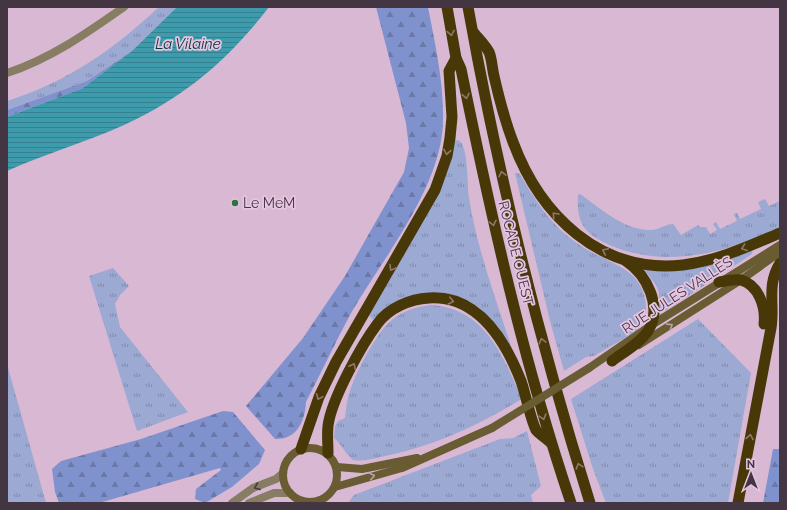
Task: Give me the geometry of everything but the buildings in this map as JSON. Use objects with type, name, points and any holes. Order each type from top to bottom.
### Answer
[{"type":"highway","name":"ROCADE OUEST","points":[[447,7],[456,58],[461,69],[505,274],[550,442],[571,503]]},
{"type":"highway","name":"ROCADE OUEST","points":[[468,7],[501,170],[529,291],[554,383],[590,503]]},
{"type":"highway","points":[[473,31],[489,53],[510,135],[518,156],[538,194],[550,209],[574,233],[603,250],[625,260],[642,274],[647,282],[653,305],[650,326],[643,337],[612,361]]},
{"type":"highway","points":[[302,449],[317,402],[336,362],[436,190],[447,156],[450,138],[452,116],[450,71],[456,58]]},
{"type":"highway","points":[[625,260],[663,265],[694,263],[726,254],[780,233]]},
{"type":"highway","points":[[738,503],[771,327],[770,288],[780,263]]},
{"type":"highway","points":[[720,282],[741,280],[750,285],[758,293],[764,309],[765,319],[753,422]]},
{"type":"highway","points":[[328,453],[328,425],[332,409],[368,337],[380,321],[393,309],[409,302],[430,298],[455,301],[467,306],[486,320],[515,366],[536,430],[550,442]]},
{"type":"main road","name":"RUE JULES VALLÈS","points":[[335,487],[402,468],[492,428],[589,368],[650,326],[780,245]]},
{"type":"main road","name":"RUE JULES VALLÈS","points":[[589,368],[612,361],[654,337],[741,280],[780,252]]},
{"type":"main road","points":[[314,448],[328,453],[337,467],[338,477],[335,487],[326,497],[314,502],[301,500],[290,493],[284,484],[283,473],[288,459],[302,449],[314,448]]},
{"type":"main road","name":"RUE JULES VALLÈS","points":[[337,467],[372,468],[429,456]]},
{"type":"street","points":[[7,73],[25,67],[69,45],[124,7]]},
{"type":"street","points":[[232,503],[253,488],[276,479],[283,473]]},
{"type":"street","points":[[249,503],[274,493],[290,493]]},
{"type":"green space","points":[[159,7],[177,7],[132,51],[87,81],[7,110],[7,101],[50,84],[88,63],[107,51],[142,23]]},
{"type":"green space","points":[[376,7],[428,7],[442,92],[443,121],[440,146],[433,171],[422,197],[350,315],[306,402],[302,422],[294,433],[283,438],[275,439],[246,406],[303,338],[345,276],[404,172],[409,148],[406,123]]},
{"type":"green space","points":[[132,51],[83,88],[7,117],[7,110],[87,81]]},
{"type":"green space","points":[[458,140],[462,143],[466,157],[472,217],[488,274],[512,349],[508,345],[499,328],[478,307],[470,302],[447,295],[382,312],[373,320],[368,314],[455,141]]},
{"type":"green space","points":[[515,173],[519,173],[536,201],[565,234],[580,245],[618,265],[631,274],[641,287],[646,303],[644,319],[637,330],[594,356],[586,357],[564,371],[550,321]]},
{"type":"green space","points":[[580,194],[614,218],[632,227],[652,230],[673,224],[681,235],[698,225],[700,227],[706,227],[710,234],[717,230],[713,224],[716,222],[720,229],[737,221],[734,214],[737,213],[740,219],[761,209],[758,202],[765,199],[769,206],[780,201],[780,228],[739,244],[697,255],[676,257],[633,253],[595,238],[584,228],[579,214],[578,195]]},
{"type":"green space","points":[[753,249],[752,254],[659,315],[659,292],[656,285],[643,268]]},
{"type":"green space","points":[[113,268],[129,286],[120,295],[115,304],[120,327],[188,412],[137,431],[89,276]]},
{"type":"green space","points":[[431,305],[450,308],[465,315],[479,325],[490,337],[499,351],[522,399],[456,434],[422,446],[404,452],[366,460],[352,459],[334,438],[335,426],[338,421],[345,418],[350,392],[362,362],[380,333],[392,320],[410,310]]},
{"type":"green space","points":[[698,319],[751,373],[728,503],[606,503],[593,469],[571,399]]},
{"type":"green space","points":[[7,364],[46,503],[7,503]]},
{"type":"green space","points":[[223,411],[233,412],[265,450],[259,464],[232,487],[205,503],[195,499],[196,489],[221,470],[220,468],[99,503],[59,503],[55,492],[52,469],[61,461],[141,439]]},
{"type":"green space","points":[[527,431],[541,486],[531,495],[533,503],[348,503],[354,495],[500,439],[513,438]]},
{"type":"green space","points":[[773,449],[780,449],[780,503],[763,503]]},
{"type":"water","name":"La Vilaine","points":[[177,7],[269,7],[238,44],[221,60],[186,89],[167,102],[124,125],[7,171],[7,117],[83,88],[132,51]]},
{"type":"place","name":"Le MeM","points":[[235,203]]}]
